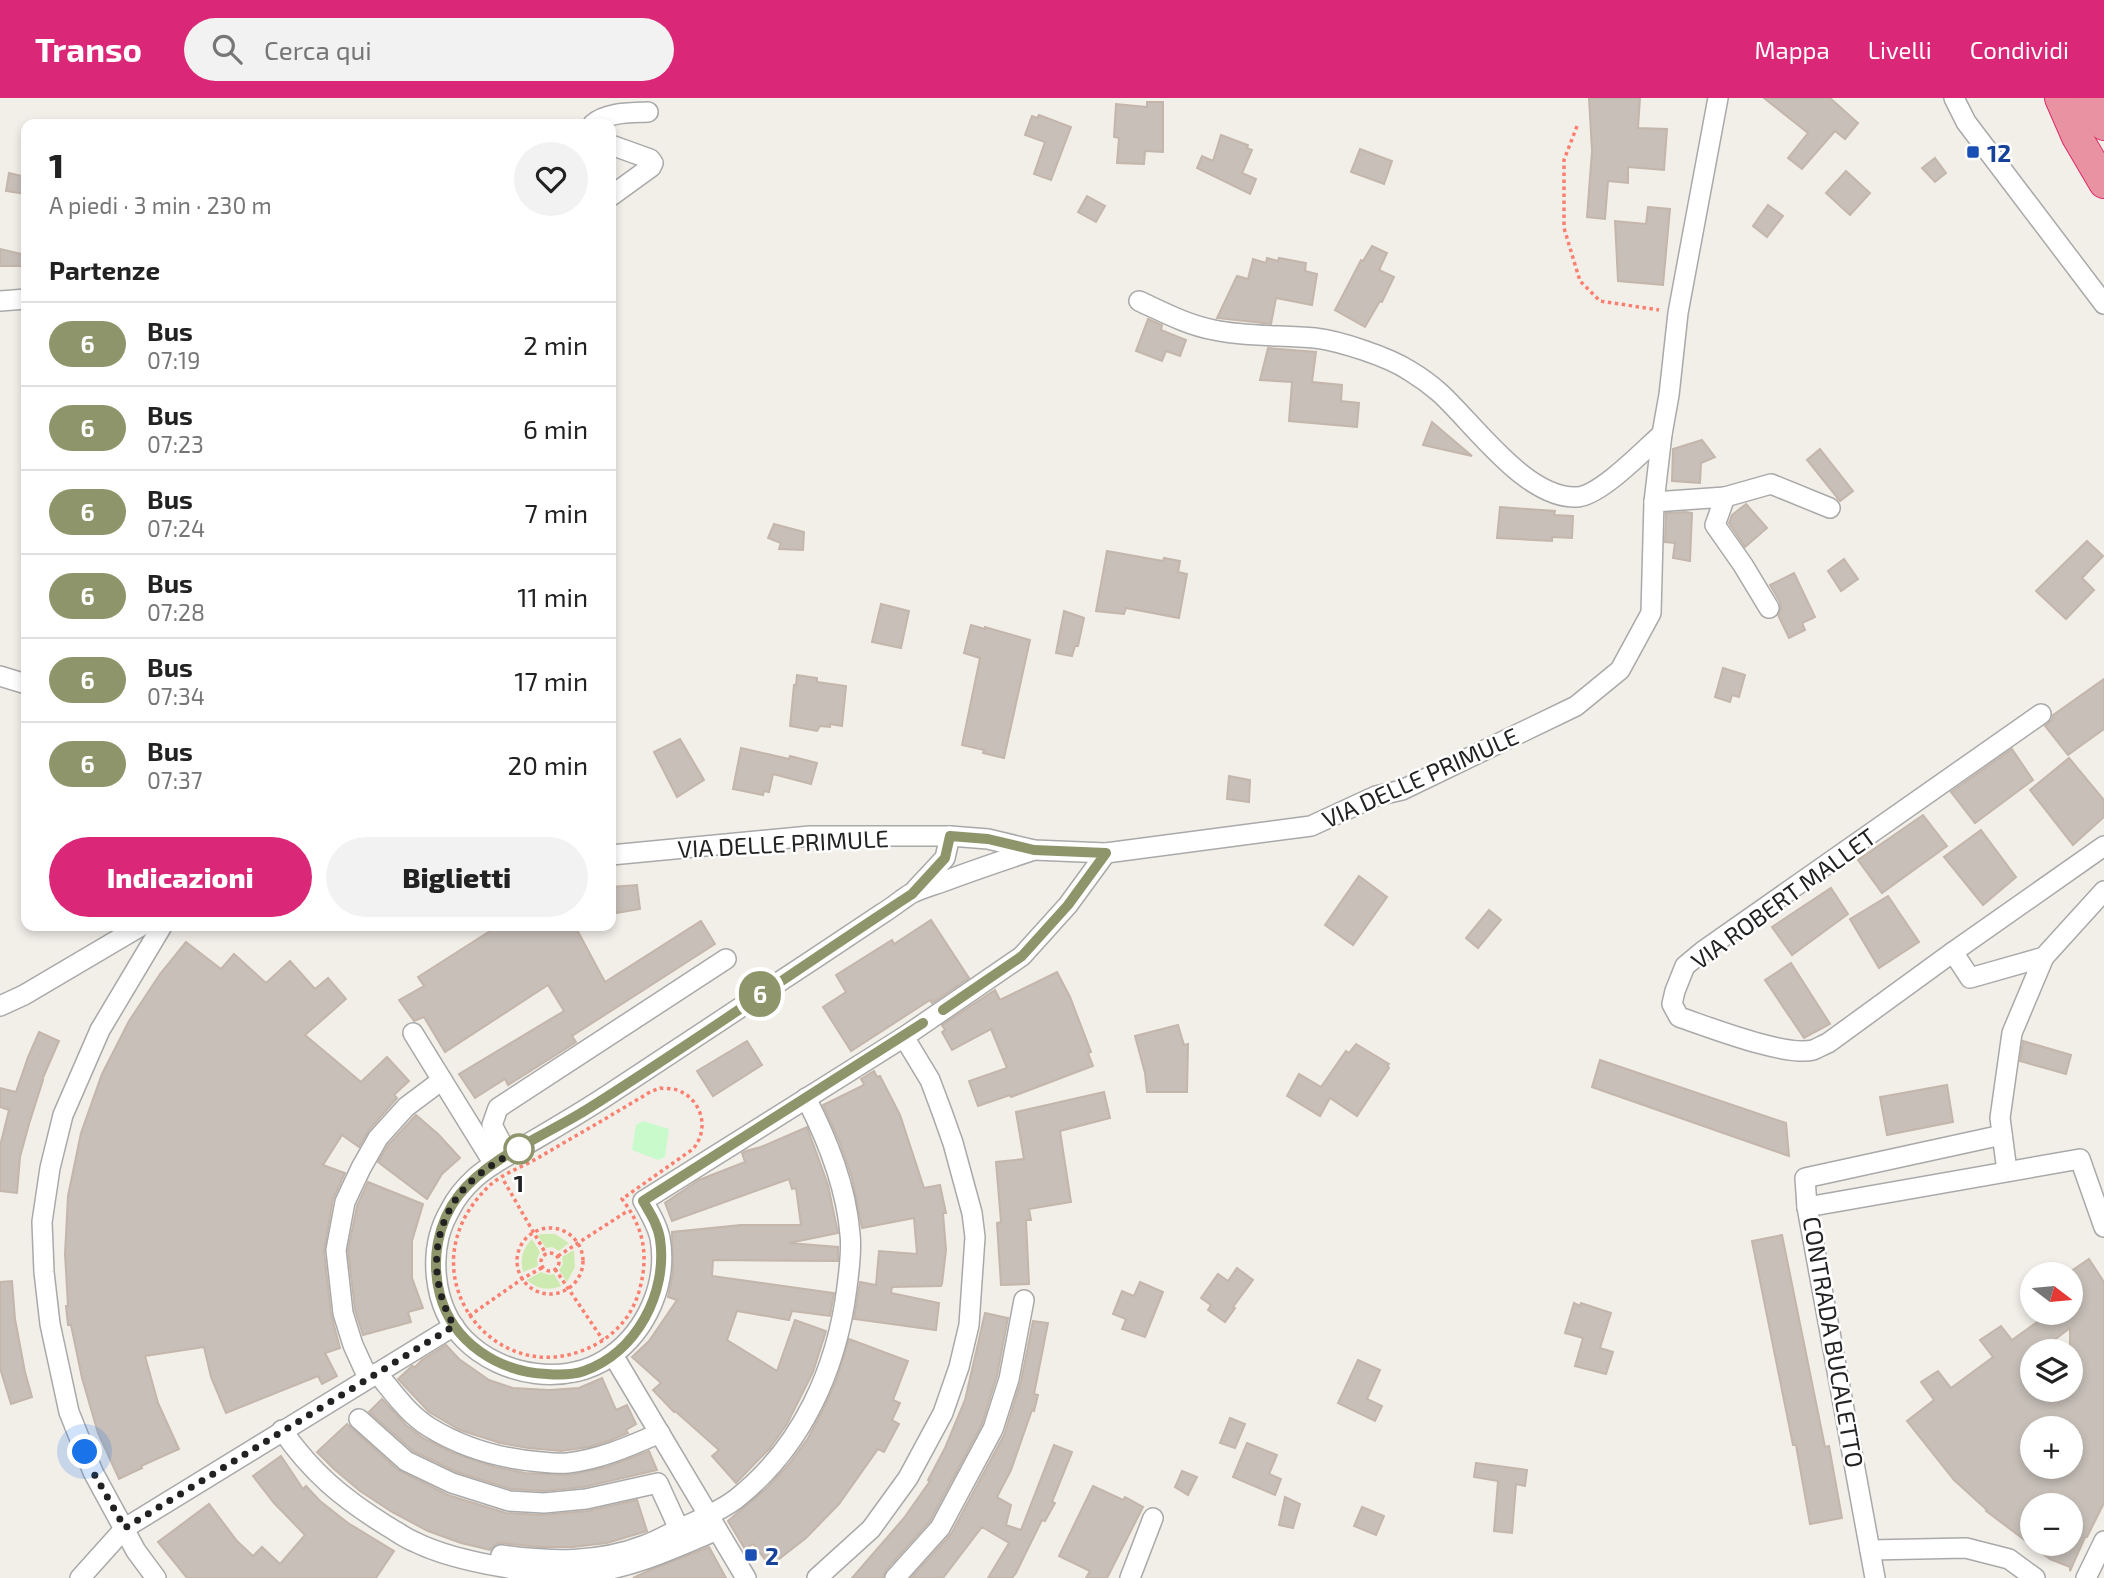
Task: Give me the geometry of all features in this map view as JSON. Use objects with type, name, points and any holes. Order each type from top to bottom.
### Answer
[{"type":"highway","points":[[2060,98],[2077,137],[2104,184]]},
{"type":"highway","points":[[2091,98],[2104,125]]},
{"type":"street","name":"VIA DELLE PRIMULE","points":[[616,855],[810,836],[950,836],[988,839],[1034,850],[1106,853],[1311,826],[1376,796],[1402,790],[1576,706],[1620,670],[1651,613],[1654,502],[1662,434],[1678,313],[1718,98]]},
{"type":"street","points":[[1954,98],[1966,121],[2104,304]]},
{"type":"street","points":[[2044,98],[2078,165],[2104,198]]},
{"type":"street","points":[[599,119],[648,112]]},
{"type":"street","points":[[616,147],[650,159],[653,163],[616,192]]},
{"type":"street","points":[[0,301],[21,299]]},
{"type":"street","points":[[1139,301],[1182,321],[1214,330],[1319,338],[1370,353],[1409,370],[1440,393],[1486,443],[1530,480],[1553,494],[1579,497],[1598,490],[1662,434]]},
{"type":"street","points":[[1654,502],[1725,497],[1771,484],[1830,508]]},
{"type":"street","points":[[1725,497],[1715,525],[1744,565],[1769,608]]},
{"type":"street","points":[[0,676],[21,682]]},
{"type":"street","name":"VIA ROBERT MALLET","points":[[2041,714],[1703,951],[1685,966],[1672,1004],[1679,1017],[1758,1043],[1796,1051],[1813,1049],[1828,1043],[2104,846]]},
{"type":"street","points":[[912,894],[945,858],[950,836]]},
{"type":"street","points":[[1034,850],[912,894],[501,1166],[476,1177],[459,1195],[442,1224],[438,1241],[437,1280],[440,1296],[462,1321],[464,1339],[492,1359],[526,1372],[561,1375],[599,1364],[608,1347],[637,1331],[656,1294],[661,1258],[660,1238],[655,1223],[637,1205],[904,1037],[1022,956],[1068,905],[1106,853]]},
{"type":"street","points":[[2007,1171],[2000,1118],[2012,1033],[2045,957],[2104,891]]},
{"type":"street","points":[[0,1006],[24,995],[133,931]]},
{"type":"street","points":[[156,1578],[136,1551],[93,1472],[69,1412],[50,1324],[42,1222],[50,1168],[63,1115],[100,1030],[159,931]]},
{"type":"street","points":[[1953,952],[1970,978],[2045,957]]},
{"type":"street","points":[[501,1166],[492,1125],[498,1108],[726,959]]},
{"type":"street","points":[[414,1034],[501,1166]]},
{"type":"street","points":[[817,1578],[871,1529],[908,1478],[943,1413],[969,1325],[975,1237],[972,1213],[953,1143],[930,1080],[904,1037]]},
{"type":"street","points":[[442,1080],[406,1107],[378,1138],[360,1168],[345,1202],[336,1250],[343,1313],[373,1376],[428,1426],[488,1454],[522,1461],[566,1464],[598,1458],[660,1433]]},
{"type":"street","points":[[288,1427],[301,1457],[334,1490],[415,1543],[471,1562],[536,1574],[580,1574],[651,1558],[713,1522],[755,1481],[796,1434],[822,1385],[844,1310],[850,1236],[846,1206],[836,1166],[806,1098]]},
{"type":"street","points":[[1807,1207],[1805,1178],[2002,1135]]},
{"type":"street","name":"CONTRADA BUCALETTO","points":[[1875,1578],[1807,1207],[2080,1159],[2104,1227]]},
{"type":"street","points":[[895,1578],[940,1528],[993,1429],[1009,1379],[1024,1300]]},
{"type":"street","points":[[80,1578],[125,1528],[462,1321]]},
{"type":"street","points":[[608,1347],[747,1578]]},
{"type":"street","points":[[359,1419],[406,1461],[452,1483],[509,1501],[544,1503],[586,1499],[658,1483],[679,1529]]},
{"type":"street","points":[[288,1427],[341,1482],[370,1504],[419,1532],[474,1551],[538,1560],[579,1560],[617,1554],[646,1545],[679,1529],[713,1522]]},
{"type":"street","points":[[1130,1578],[1153,1518]]},
{"type":"street","points":[[2086,1578],[2104,1541]]},
{"type":"street","points":[[1870,1550],[1966,1548],[2009,1559],[2035,1578]]},
{"type":"path","points":[[1577,125],[1564,160],[1564,228],[1580,281],[1600,301],[1678,313]]},
{"type":"path","points":[[462,1321],[453,1273],[457,1236],[476,1200],[501,1166],[583,1132],[650,1091],[660,1088],[676,1089],[698,1105],[702,1117],[699,1142],[681,1158],[622,1199],[637,1205]]},
{"type":"path","points":[[501,1166],[546,1254]]},
{"type":"path","points":[[558,1256],[637,1205]]},
{"type":"path","points":[[608,1347],[614,1333],[631,1312],[642,1282],[643,1240],[635,1217],[637,1205]]},
{"type":"path","points":[[558,1229],[566,1232],[578,1243],[582,1251],[582,1268],[580,1276],[568,1289],[554,1294],[539,1293],[522,1279],[517,1256],[523,1242],[534,1232],[558,1229]]},
{"type":"path","points":[[546,1254],[558,1256],[559,1263],[555,1269],[549,1270],[543,1266],[541,1259],[546,1254]]},
{"type":"path","points":[[462,1321],[543,1266]]},
{"type":"path","points":[[555,1269],[608,1347]]},
{"type":"path","points":[[462,1321],[477,1325],[505,1346],[528,1354],[565,1356],[608,1347]]},
{"type":"green space","points":[[643,1121],[669,1129],[665,1157],[658,1160],[632,1150],[636,1125]]},
{"type":"green space","points":[[555,1234],[569,1243],[559,1251],[552,1247],[546,1248],[537,1235]]},
{"type":"green space","points":[[532,1239],[540,1252],[538,1266],[523,1272],[523,1254]]},
{"type":"green space","points":[[574,1250],[575,1267],[567,1282],[559,1270],[563,1264],[562,1257]]},
{"type":"green space","points":[[541,1272],[554,1274],[561,1286],[543,1288],[527,1280]]},
{"type":"building","points":[[1589,98],[1640,98],[1638,128],[1667,129],[1664,170],[1628,167],[1628,183],[1608,181],[1605,219],[1587,217],[1592,151]]},
{"type":"building","points":[[1764,98],[1830,98],[1858,123],[1845,139],[1835,131],[1802,169],[1788,158],[1808,133]]},
{"type":"building","points":[[1147,102],[1163,102],[1163,152],[1145,151],[1144,164],[1117,163],[1119,138],[1114,137],[1116,104],[1147,107]]},
{"type":"building","points":[[1039,115],[1071,127],[1051,180],[1034,174],[1045,142],[1025,135],[1032,116],[1037,118]]},
{"type":"building","points":[[1221,135],[1248,145],[1247,148],[1252,150],[1242,173],[1256,179],[1250,194],[1197,168],[1202,156],[1213,161]]},
{"type":"building","points":[[1360,149],[1392,161],[1384,184],[1351,172]]},
{"type":"building","points":[[1935,158],[1946,173],[1935,182],[1922,168]]},
{"type":"building","points":[[1846,171],[1870,193],[1850,215],[1826,193]]},
{"type":"building","points":[[9,173],[21,176],[21,193],[6,191]]},
{"type":"building","points":[[1087,196],[1105,206],[1096,222],[1078,212]]},
{"type":"building","points":[[1768,205],[1783,216],[1767,237],[1753,226]]},
{"type":"building","points":[[1648,207],[1670,209],[1663,285],[1618,281],[1615,221],[1646,224]]},
{"type":"building","points":[[1372,246],[1387,253],[1379,270],[1394,277],[1382,302],[1380,301],[1365,327],[1335,310],[1361,260],[1363,261]]},
{"type":"building","points":[[0,249],[21,254],[21,266],[0,266]]},
{"type":"building","points":[[1267,258],[1306,263],[1305,271],[1317,274],[1312,305],[1276,298],[1271,324],[1217,318],[1237,276],[1248,279],[1253,259],[1266,263]]},
{"type":"building","points":[[1148,319],[1162,325],[1161,330],[1186,340],[1180,356],[1166,351],[1162,361],[1136,351]]},
{"type":"building","points":[[1268,348],[1316,352],[1312,382],[1342,385],[1341,401],[1359,403],[1357,427],[1289,421],[1292,382],[1260,380]]},
{"type":"building","points":[[1432,422],[1472,456],[1423,445]]},
{"type":"building","points":[[1702,440],[1715,457],[1701,463],[1700,483],[1672,481],[1673,449]]},
{"type":"building","points":[[1820,449],[1853,491],[1840,501],[1807,460]]},
{"type":"building","points":[[1746,504],[1767,528],[1745,547],[1729,523],[1732,515]]},
{"type":"building","points":[[1500,507],[1555,511],[1554,515],[1573,516],[1572,538],[1552,537],[1552,541],[1497,538]]},
{"type":"building","points":[[1666,513],[1692,513],[1690,561],[1673,558],[1675,543],[1665,542]]},
{"type":"building","points":[[774,524],[804,532],[803,550],[779,549],[781,543],[768,538]]},
{"type":"building","points":[[2087,541],[2103,556],[2082,578],[2094,590],[2066,619],[2036,591]]},
{"type":"building","points":[[1107,551],[1163,561],[1164,558],[1180,561],[1178,572],[1187,574],[1179,618],[1126,608],[1124,614],[1096,611]]},
{"type":"building","points":[[1844,559],[1858,579],[1841,591],[1828,571]]},
{"type":"building","points":[[1794,573],[1815,617],[1802,623],[1805,630],[1789,638],[1778,615],[1780,602],[1770,585]]},
{"type":"building","points":[[881,604],[909,611],[901,648],[872,642]]},
{"type":"building","points":[[1064,611],[1084,618],[1078,646],[1075,646],[1072,656],[1056,653]]},
{"type":"building","points":[[971,625],[1030,640],[1004,758],[962,745],[980,658],[964,653]]},
{"type":"building","points":[[1723,668],[1745,675],[1739,697],[1732,695],[1730,702],[1715,697]]},
{"type":"building","points":[[797,675],[817,678],[817,682],[846,686],[842,726],[820,726],[817,731],[790,726]]},
{"type":"building","points":[[2104,679],[2104,729],[2068,755],[2045,726],[2052,720],[2053,715]]},
{"type":"building","points":[[680,739],[704,780],[677,797],[654,752]]},
{"type":"building","points":[[741,748],[817,763],[811,784],[773,774],[769,792],[764,791],[763,795],[733,789]]},
{"type":"building","points":[[2012,749],[2033,780],[1975,823],[1951,792]]},
{"type":"building","points":[[2069,758],[2104,800],[2104,817],[2073,845],[2030,790]]},
{"type":"building","points":[[1229,776],[1250,780],[1249,802],[1227,799]]},
{"type":"building","points":[[1923,815],[1947,846],[1882,893],[1858,860]]},
{"type":"building","points":[[1981,830],[2016,877],[1983,905],[1944,857]]},
{"type":"building","points":[[1359,876],[1387,897],[1353,945],[1325,925]]},
{"type":"building","points":[[637,885],[640,909],[616,913],[616,887]]},
{"type":"building","points":[[1831,888],[1848,914],[1792,955],[1772,927]]},
{"type":"building","points":[[1888,896],[1919,942],[1879,968],[1850,919]]},
{"type":"building","points":[[1489,910],[1501,920],[1478,948],[1466,938]]},
{"type":"building","points":[[931,920],[969,978],[851,1051],[823,1007],[846,992],[836,975],[892,940],[894,944]]},
{"type":"building","points":[[701,921],[715,944],[572,1036],[576,1042],[559,1053],[508,1085],[505,1079],[475,1098],[459,1074],[564,1011],[548,985],[445,1052],[424,1017],[414,1021],[399,1000],[424,986],[418,977],[490,931],[578,931],[605,982]]},
{"type":"building","points":[[186,942],[221,969],[234,954],[266,983],[290,961],[315,989],[328,978],[346,999],[305,1035],[361,1082],[387,1057],[409,1081],[394,1095],[397,1098],[369,1130],[359,1147],[342,1135],[323,1165],[345,1173],[333,1199],[324,1251],[331,1314],[340,1348],[325,1353],[337,1376],[322,1384],[318,1376],[226,1413],[211,1377],[204,1347],[145,1356],[158,1403],[179,1449],[119,1479],[98,1433],[82,1378],[71,1325],[68,1325],[65,1254],[68,1196],[81,1133],[102,1074],[129,1021],[160,974]]},
{"type":"building","points":[[1791,963],[1830,1024],[1804,1038],[1765,980]]},
{"type":"building","points":[[1057,972],[1070,997],[1091,1052],[1088,1053],[1093,1066],[1011,1097],[1010,1095],[978,1106],[969,1081],[1007,1068],[991,1029],[952,1050],[942,1032],[945,1030],[942,1025],[995,990],[1000,1000]]},
{"type":"building","points":[[1178,1025],[1184,1045],[1188,1044],[1187,1092],[1147,1092],[1135,1036]]},
{"type":"building","points":[[39,1032],[59,1041],[42,1080],[29,1124],[20,1157],[17,1193],[0,1191],[0,1146],[9,1110],[0,1107],[0,1088],[16,1092]]},
{"type":"building","points":[[747,1041],[762,1065],[713,1096],[697,1071]]},
{"type":"building","points":[[2023,1041],[2071,1055],[2066,1074],[2020,1061]]},
{"type":"building","points":[[1356,1044],[1389,1064],[1357,1116],[1330,1098],[1320,1116],[1287,1096],[1299,1074],[1321,1087],[1346,1051],[1349,1053]]},
{"type":"building","points":[[1600,1060],[1786,1123],[1789,1156],[1592,1087]]},
{"type":"building","points":[[874,1071],[877,1077],[880,1076],[900,1115],[924,1188],[940,1185],[946,1213],[943,1213],[946,1250],[942,1284],[892,1287],[891,1293],[939,1303],[936,1330],[854,1319],[860,1282],[876,1285],[879,1251],[917,1254],[914,1218],[862,1228],[852,1178],[823,1105],[862,1086],[864,1084],[861,1079]]},
{"type":"building","points":[[1947,1085],[1953,1122],[1887,1135],[1880,1097]]},
{"type":"building","points":[[1104,1092],[1110,1118],[1060,1131],[1071,1202],[1029,1209],[1031,1220],[1026,1220],[1029,1284],[1001,1285],[997,1223],[1001,1222],[996,1162],[1024,1159],[1016,1112]]},
{"type":"building","points":[[416,1115],[460,1158],[442,1174],[427,1199],[378,1162],[388,1145]]},
{"type":"building","points":[[807,1127],[828,1185],[838,1233],[789,1243],[838,1247],[838,1261],[713,1260],[712,1276],[834,1293],[830,1316],[792,1311],[789,1320],[737,1311],[727,1340],[777,1371],[795,1320],[826,1331],[813,1372],[787,1424],[770,1448],[736,1483],[712,1456],[719,1450],[674,1412],[653,1390],[661,1383],[632,1357],[649,1341],[677,1300],[668,1297],[673,1272],[672,1232],[741,1225],[801,1225],[796,1188],[792,1189],[789,1179],[672,1221],[665,1203],[699,1180],[745,1162],[742,1153]]},
{"type":"building","points":[[368,1182],[423,1204],[412,1241],[412,1278],[423,1308],[408,1312],[411,1322],[363,1335],[355,1310],[348,1250],[357,1206]]},
{"type":"building","points":[[1782,1235],[1825,1447],[1829,1446],[1842,1518],[1810,1524],[1796,1445],[1793,1445],[1752,1241]]},
{"type":"building","points":[[2089,1259],[2104,1282],[2104,1503],[2083,1542],[2083,1493],[2020,1493],[2020,1536],[1986,1511],[1954,1480],[1907,1421],[1934,1400],[1921,1382],[1938,1371],[1951,1388],[1993,1357],[1980,1340],[2001,1326],[2012,1340],[2033,1325],[2083,1325],[2083,1263]]},
{"type":"building","points":[[1237,1268],[1253,1280],[1225,1322],[1208,1310],[1211,1305],[1201,1298],[1218,1274],[1228,1281]]},
{"type":"building","points":[[12,1281],[15,1319],[32,1397],[11,1404],[0,1368],[0,1282]]},
{"type":"building","points":[[1140,1282],[1163,1292],[1145,1337],[1122,1329],[1126,1319],[1113,1314],[1122,1291],[1134,1296]]},
{"type":"building","points":[[1574,1303],[1611,1313],[1600,1348],[1613,1352],[1606,1374],[1575,1366],[1583,1338],[1565,1333]]},
{"type":"building","points":[[985,1313],[1008,1318],[997,1376],[982,1424],[930,1521],[886,1570],[883,1578],[852,1578],[904,1518],[930,1481],[928,1480],[965,1400]]},
{"type":"building","points":[[1033,1321],[1048,1323],[1034,1394],[1038,1395],[1011,1470],[997,1497],[1011,1505],[1006,1525],[1021,1530],[1054,1445],[1072,1452],[1052,1502],[1055,1503],[1045,1521],[1042,1520],[1012,1578],[988,1578],[1009,1543],[982,1527],[943,1578],[911,1578],[951,1534],[1004,1435],[1021,1381]]},
{"type":"building","points":[[849,1339],[908,1361],[893,1400],[900,1403],[892,1420],[899,1424],[884,1452],[878,1449],[839,1504],[806,1538],[770,1566],[753,1544],[745,1549],[728,1521],[768,1487],[808,1438],[836,1381]]},
{"type":"building","points":[[446,1345],[459,1359],[489,1380],[513,1388],[579,1388],[602,1378],[616,1410],[627,1405],[636,1424],[626,1430],[628,1433],[611,1440],[589,1447],[561,1451],[500,1443],[460,1430],[429,1412],[398,1379],[412,1366],[415,1367]]},
{"type":"building","points":[[1358,1360],[1380,1370],[1367,1399],[1382,1406],[1375,1421],[1338,1403]]},
{"type":"building","points":[[382,1399],[406,1425],[423,1438],[451,1452],[495,1467],[525,1473],[569,1475],[607,1467],[649,1451],[657,1470],[584,1487],[544,1491],[511,1489],[457,1472],[413,1451],[369,1412]]},
{"type":"building","points":[[1230,1418],[1245,1424],[1235,1448],[1220,1443]]},
{"type":"building","points":[[347,1424],[398,1470],[448,1495],[506,1513],[543,1515],[587,1511],[637,1500],[647,1531],[607,1543],[573,1547],[502,1543],[496,1544],[490,1550],[461,1543],[428,1531],[392,1512],[360,1491],[317,1452]]},
{"type":"building","points":[[1247,1443],[1277,1455],[1269,1474],[1281,1479],[1275,1495],[1233,1477]]},
{"type":"building","points":[[281,1456],[303,1489],[306,1486],[348,1523],[394,1551],[376,1578],[187,1578],[158,1542],[209,1504],[237,1541],[253,1556],[262,1547],[280,1564],[305,1535],[253,1476]]},
{"type":"building","points":[[1476,1463],[1527,1470],[1525,1486],[1516,1484],[1512,1533],[1494,1531],[1498,1481],[1474,1477]]},
{"type":"building","points":[[1182,1471],[1197,1477],[1188,1495],[1175,1487]]},
{"type":"building","points":[[1093,1486],[1123,1500],[1125,1497],[1143,1507],[1107,1578],[1086,1578],[1090,1571],[1059,1556]]},
{"type":"building","points":[[1285,1497],[1300,1504],[1293,1528],[1279,1525]]},
{"type":"building","points":[[1362,1507],[1384,1516],[1376,1535],[1354,1526]]},
{"type":"building","points":[[709,1547],[726,1578],[633,1578],[650,1570]]},
{"type":"building","points":[[2046,1556],[2077,1556],[2070,1571],[2070,1567]]},
{"type":"bus line","name":"6","points":[[923,1023],[643,1201],[660,1238],[660,1276],[656,1294],[637,1331],[599,1364],[561,1375],[526,1372],[508,1367],[476,1349],[454,1326],[440,1296],[436,1261],[438,1241],[442,1224],[450,1209],[476,1177],[508,1155],[585,1111],[912,894],[945,858],[950,836],[988,839],[1034,850],[1106,853],[1068,905],[1022,956],[943,1010]]},
{"type":"place","name":"12","points":[[1973,152]]},
{"type":"place","name":"1","points":[[519,1149]]},
{"type":"place","name":"2","points":[[751,1555]]},
{"type":"route","points":[[85,1452],[93,1472],[125,1528],[454,1326],[440,1296],[437,1280],[436,1261],[442,1224],[459,1195],[476,1177],[521,1148],[519,1149]]}]
